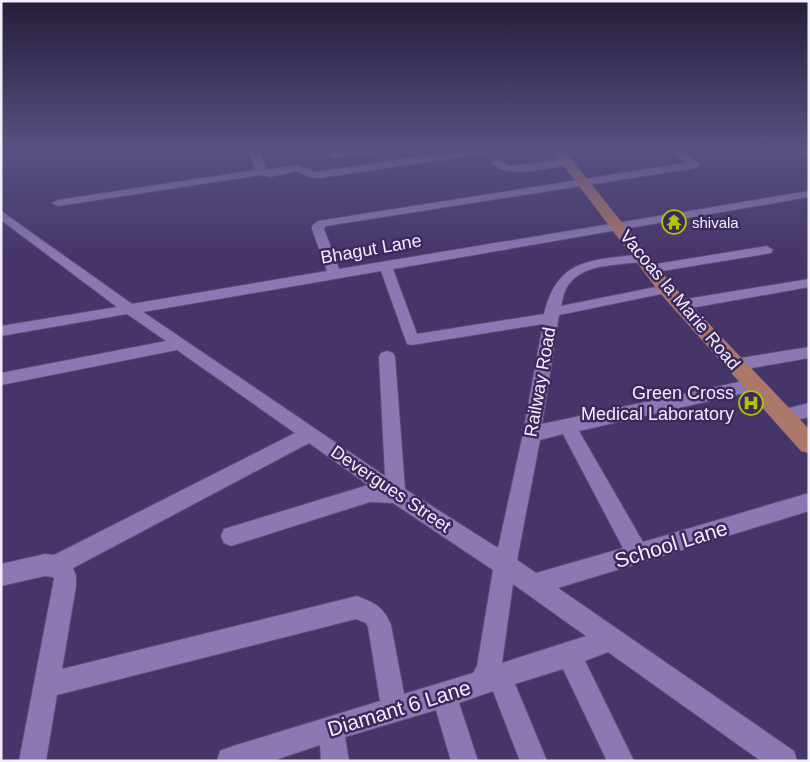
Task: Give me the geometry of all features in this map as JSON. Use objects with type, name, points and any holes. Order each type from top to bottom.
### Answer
[{"type":"main road","name":"Vacoas la Marie Road","points":[[587,186],[666,289],[809,444]]},
{"type":"street","points":[[58,203],[172,186]]},
{"type":"street","points":[[335,275],[318,229],[318,226],[322,223],[555,186]]},
{"type":"street","points":[[618,226],[806,197]]},
{"type":"street","name":"Devergues Street","points":[[4,219],[131,310],[396,494],[505,565],[784,761]]},
{"type":"street","name":"Bhagut Lane","points":[[1,331],[618,226]]},
{"type":"street","name":"Railway Road","points":[[505,565],[532,434],[552,315],[563,281],[580,269],[766,250]]},
{"type":"street","points":[[386,266],[412,340],[552,315],[666,289]]},
{"type":"street","points":[[680,305],[809,283]]},
{"type":"street","points":[[1,378],[180,344]]},
{"type":"street","points":[[735,365],[809,352]]},
{"type":"street","points":[[231,536],[370,493],[396,494],[388,357]]},
{"type":"street","points":[[532,434],[753,385]]},
{"type":"street","points":[[783,416],[809,410]]},
{"type":"street","points":[[567,426],[638,554]]},
{"type":"street","points":[[55,566],[310,434]]},
{"type":"street","name":"School Lane","points":[[533,586],[809,502]]},
{"type":"street","points":[[1,575],[45,565],[62,569],[66,576],[32,761]]},
{"type":"street","name":"Diamant 6 Lane","points":[[230,761],[491,679],[489,670],[505,565]]},
{"type":"street","points":[[46,685],[357,607],[374,615],[379,625],[394,709]]},
{"type":"street","points":[[534,761],[491,679],[569,655],[610,639]]},
{"type":"street","points":[[569,655],[621,761]]},
{"type":"street","points":[[444,695],[465,761]]},
{"type":"street","points":[[331,728],[335,761]]},
{"type":"place","name":"shivala","points":[[674,222]]},
{"type":"place","name":"Green Cross Medical Laboratory","points":[[751,403]]}]
